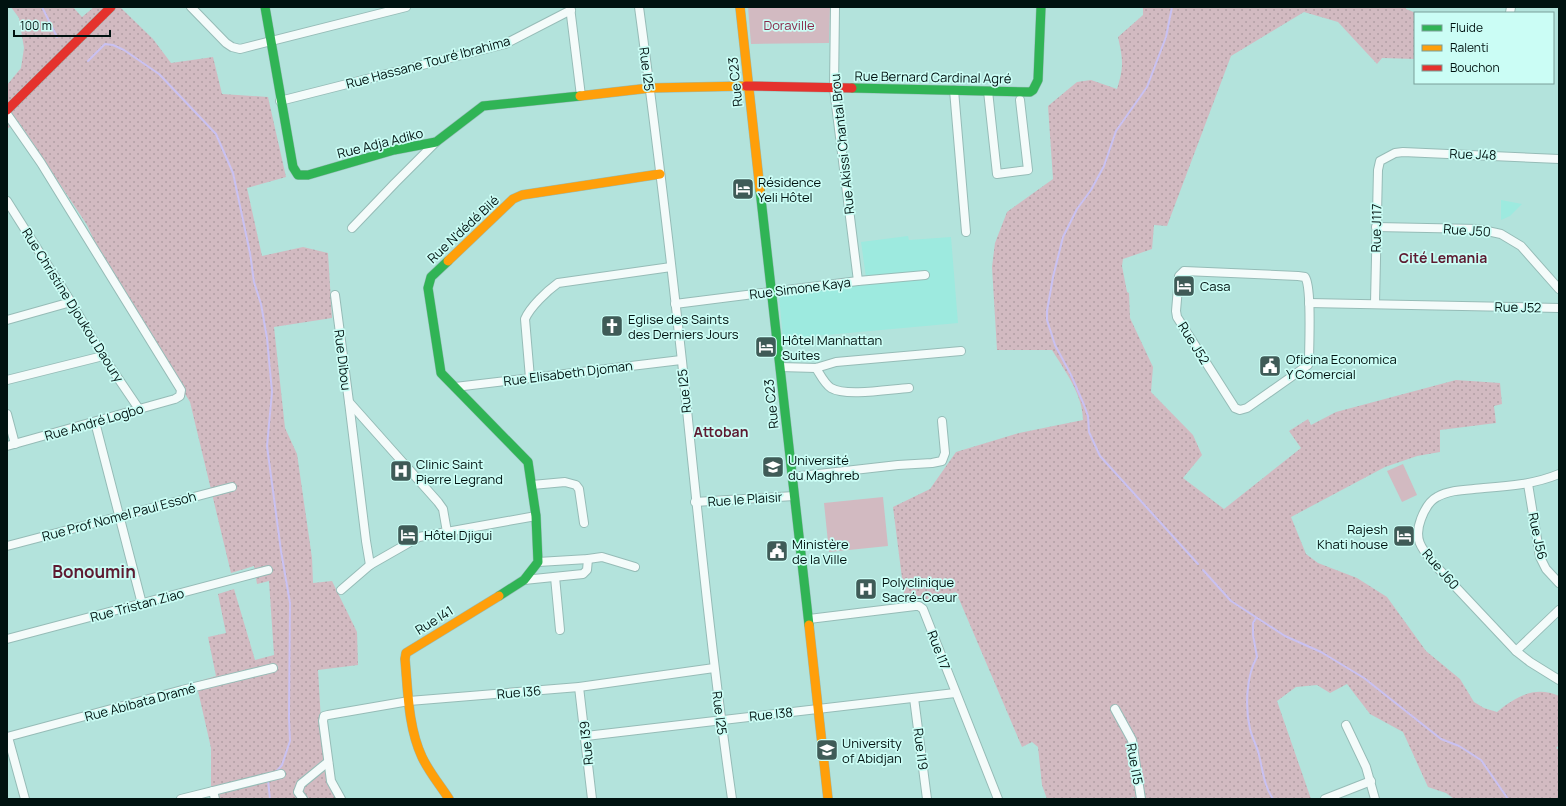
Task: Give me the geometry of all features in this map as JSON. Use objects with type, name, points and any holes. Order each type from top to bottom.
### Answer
[{"type":"street","points":[[7,110],[111,7]]},
{"type":"street","points":[[191,7],[226,43],[232,47],[240,49],[406,7]]},
{"type":"street","name":"Rue Adja Adiko","points":[[265,7],[280,101],[293,167],[298,175],[308,175],[394,150],[436,142],[483,106],[650,88],[748,86]]},
{"type":"street","name":"Rue I25","points":[[639,7],[675,304],[714,668],[732,799]]},
{"type":"street","name":"Rue C23","points":[[740,7],[828,799]]},
{"type":"street","name":"Rue Akissi Chantal Brou","points":[[835,7],[834,89],[858,281]]},
{"type":"street","name":"Rue Bernard Cardinal Agré","points":[[748,86],[1028,92],[1033,90],[1038,80],[1041,7]]},
{"type":"street","points":[[571,9],[581,96]]},
{"type":"street","name":"Rue Hassane Touré Ibrahima","points":[[280,101],[505,44],[571,9]]},
{"type":"street","points":[[954,90],[966,232]]},
{"type":"street","points":[[988,91],[997,174],[1028,170],[1020,100]]},
{"type":"street","name":"Rue André Logbo","points":[[7,114],[41,163],[181,390],[180,396],[175,399],[11,445]]},
{"type":"street","points":[[352,228],[436,142]]},
{"type":"street","name":"Rue J48","points":[[1387,156],[1403,152],[1559,159]]},
{"type":"street","name":"Rue J117","points":[[1375,303],[1378,170],[1380,161],[1387,156]]},
{"type":"street","name":"Rue N'dédé Bilé","points":[[532,485],[528,462],[441,373],[428,288],[431,276],[513,199],[522,195],[660,174]]},
{"type":"street","name":"Rue Christine Djoukou Daoury","points":[[7,201],[71,302],[103,356],[139,409]]},
{"type":"street","name":"Rue J50","points":[[1376,228],[1478,229],[1501,234],[1522,246],[1559,289]]},
{"type":"street","points":[[530,378],[525,319],[528,313],[558,283],[670,267]]},
{"type":"street","name":"Rue J52","points":[[1184,271],[1302,276],[1307,282],[1309,303],[1308,364],[1247,408],[1240,410],[1234,408],[1180,323],[1176,314],[1179,276],[1184,271]]},
{"type":"street","name":"Rue Simone Kaya","points":[[675,304],[858,281],[925,275]]},
{"type":"street","name":"Rue Dibou","points":[[335,295],[349,402],[438,502],[443,509],[447,532]]},
{"type":"street","points":[[7,320],[71,302]]},
{"type":"street","name":"Rue J52","points":[[1309,303],[1375,303],[1559,308]]},
{"type":"street","points":[[780,367],[816,368],[836,362],[961,351]]},
{"type":"street","points":[[7,380],[103,356]]},
{"type":"street","name":"Rue Elisabeth Djoman","points":[[455,387],[681,360]]},
{"type":"street","points":[[816,368],[825,382],[830,387],[837,390],[864,392],[909,388]]},
{"type":"street","points":[[349,402],[370,565]]},
{"type":"street","points":[[7,414],[11,445]]},
{"type":"street","points":[[792,476],[938,462],[944,458],[945,453],[942,421]]},
{"type":"street","points":[[95,422],[142,604]]},
{"type":"street","name":"Rue J60","points":[[1559,474],[1528,484],[1460,490],[1435,497],[1423,513],[1418,534],[1422,550],[1516,651],[1530,662],[1559,680]]},
{"type":"street","points":[[584,523],[579,489],[576,485],[565,482],[532,485],[536,516],[538,562],[602,557],[635,567]]},
{"type":"street","name":"Rue J56","points":[[1528,484],[1540,557],[1546,568],[1559,583]]},
{"type":"street","name":"Rue Prof Nomel Paul Essoh","points":[[7,546],[232,487]]},
{"type":"street","name":"Rue le Plaisir","points":[[696,502],[794,496]]},
{"type":"street","points":[[341,590],[370,565],[419,537],[536,516]]},
{"type":"street","points":[[524,580],[583,574],[587,570],[588,559]]},
{"type":"street","name":"Rue I41","points":[[449,799],[421,756],[416,743],[409,702],[405,659],[406,653],[524,580],[538,562]]},
{"type":"street","name":"Rue Tristan Ziao","points":[[7,639],[268,570]]},
{"type":"street","points":[[555,577],[560,630]]},
{"type":"street","name":"Rue I17","points":[[809,619],[920,606],[924,612],[998,799]]},
{"type":"street","points":[[1516,651],[1559,610]]},
{"type":"street","name":"Rue Abibata Dramé","points":[[8,737],[182,690],[274,668]]},
{"type":"street","name":"Rue I36","points":[[328,762],[323,721],[324,716],[409,702],[580,687],[714,668]]},
{"type":"street","name":"Rue I39","points":[[580,687],[592,799]]},
{"type":"street","name":"Rue I38","points":[[586,736],[955,693]]},
{"type":"street","name":"Rue I19","points":[[914,698],[927,799]]},
{"type":"street","name":"Rue I15","points":[[1115,710],[1132,740],[1141,799]]},
{"type":"street","points":[[1346,725],[1361,755],[1371,781],[1375,799]]},
{"type":"street","points":[[8,737],[25,799]]},
{"type":"street","points":[[303,799],[298,792],[300,784],[328,762],[331,781],[342,799]]},
{"type":"street","points":[[181,799],[214,795],[281,774]]},
{"type":"street","points":[[1325,799],[1371,781]]},
{"type":"shaded area","points":[[1501,200],[1522,204],[1510,216],[1501,220]]},
{"type":"shaded area","points":[[908,236],[909,240],[951,237],[958,323],[783,339],[779,295],[867,284],[861,242]]},
{"type":"green space","points":[[11,7],[73,7],[82,17],[94,7],[120,7],[153,39],[171,63],[213,57],[222,94],[268,97],[286,177],[247,188],[262,256],[303,247],[328,253],[332,318],[274,327],[285,428],[297,454],[312,558],[313,583],[332,581],[357,632],[358,665],[318,670],[321,721],[330,789],[337,799],[213,799],[211,787],[211,748],[196,682],[216,676],[208,637],[226,633],[218,594],[234,589],[255,660],[274,655],[269,581],[257,584],[254,566],[231,573],[190,402],[107,268],[87,225],[18,121],[7,129],[7,85],[21,68],[24,48],[19,18]]},
{"type":"green space","name":"Doraville","points":[[748,7],[830,7],[829,43],[751,44]]},
{"type":"green space","points":[[1143,7],[1406,7],[1406,9],[1414,12],[1414,59],[1382,58],[1377,64],[1338,22],[1304,12],[1231,56],[1167,226],[1154,225],[1152,249],[1123,259],[1122,266],[1127,292],[1129,293],[1130,318],[1153,367],[1151,392],[1193,435],[1202,455],[1183,478],[1224,509],[1301,448],[1289,431],[1308,419],[1311,425],[1336,412],[1456,380],[1500,383],[1502,404],[1494,406],[1496,423],[1440,430],[1440,452],[1417,456],[1385,467],[1291,517],[1306,554],[1318,563],[1357,578],[1387,597],[1426,651],[1460,679],[1474,702],[1484,708],[1497,712],[1518,697],[1526,694],[1542,692],[1559,696],[1559,745],[1556,748],[1559,750],[1559,799],[1454,799],[1446,793],[1428,787],[1403,732],[1370,714],[1347,684],[1330,693],[1317,685],[1296,687],[1277,701],[1311,799],[1135,799],[1134,797],[1126,799],[1047,799],[1042,785],[1038,747],[1032,742],[1022,747],[956,592],[926,601],[904,594],[893,507],[930,489],[956,452],[1019,433],[1083,420],[1077,392],[1052,350],[997,350],[992,267],[995,243],[1007,212],[1053,179],[1048,106],[1077,82],[1091,80],[1117,89],[1121,75],[1122,63],[1118,37],[1143,15]]},
{"type":"green space","points":[[1403,464],[1417,495],[1402,502],[1387,471]]},
{"type":"green space","points":[[883,497],[888,546],[829,552],[824,503]]},
{"type":"waterway","points":[[42,7],[57,37]]},
{"type":"waterway","points":[[1172,7],[1166,37],[1147,87],[1116,131],[1104,166],[1091,190],[1077,209],[1063,237],[1053,277],[1047,311],[1047,320],[1055,345],[1071,375],[1084,405],[1088,416],[1089,432],[1100,456],[1198,564]]},
{"type":"waterway","points":[[88,61],[105,44],[113,45],[124,50],[159,74],[216,134],[233,173],[250,253],[254,282],[261,304],[267,338],[272,392],[267,446],[281,551],[290,603],[290,741],[282,765],[275,773]]},
{"type":"waterway","points":[[1203,570],[1231,601],[1285,636],[1321,652],[1364,678],[1441,739],[1459,746],[1481,760],[1508,799]]},
{"type":"waterway","points":[[1256,618],[1253,623],[1253,635],[1257,657],[1253,665],[1249,683],[1247,712],[1250,729],[1258,752],[1266,784],[1273,799]]},
{"type":"waterway","points":[[268,780],[270,799]]},
{"type":"traffic: fast","points":[[265,7],[293,167],[298,175],[308,175],[394,150],[436,142],[483,106],[580,96]]},
{"type":"traffic: fast","points":[[852,88],[1030,92],[1033,90],[1038,80],[1041,7]]},
{"type":"traffic: fast","points":[[760,190],[809,625]]},
{"type":"traffic: fast","points":[[448,261],[431,277],[428,288],[441,373],[528,462],[536,516],[538,562],[524,580],[499,596]]},
{"type":"traffic: slow","points":[[740,7],[760,190]]},
{"type":"traffic: slow","points":[[580,96],[650,88],[746,86]]},
{"type":"traffic: slow","points":[[448,261],[513,199],[522,195],[660,174]]},
{"type":"traffic: slow","points":[[449,799],[428,768],[417,745],[409,709],[405,659],[406,653],[499,596]]},
{"type":"traffic: slow","points":[[809,625],[828,799]]},
{"type":"traffic: jam","points":[[7,110],[111,7]]},
{"type":"traffic: jam","points":[[746,86],[852,88]]},
{"type":"place","name":"Résidence Yeli Hôtel","points":[[743,189]]},
{"type":"place","name":"Casa","points":[[1184,286]]},
{"type":"place","name":"Eglise des Saints des Derniers Jours","points":[[612,326]]},
{"type":"place","name":"Hôtel Manhattan Suites","points":[[766,347]]},
{"type":"place","name":"Oficina Economica Y Comercial","points":[[1270,366]]},
{"type":"place","name":"Université du Maghreb","points":[[773,467]]},
{"type":"place","name":"Clinic Saint Pierre Legrand","points":[[401,471]]},
{"type":"place","name":"Hôtel Djigui","points":[[408,535]]},
{"type":"place","name":"Rajesh Khati house","points":[[1404,536]]},
{"type":"place","name":"Ministère de la Ville","points":[[777,551]]},
{"type":"place","name":"Polyclinique Sacré-Cœur","points":[[866,589]]},
{"type":"place","name":"University of Abidjan","points":[[827,750]]},
{"type":"district","name":"Cité Lemania","points":[[1443,257]]},
{"type":"district","name":"Attoban","points":[[721,431]]},
{"type":"district","name":"Bonoumin","points":[[94,571]]}]
